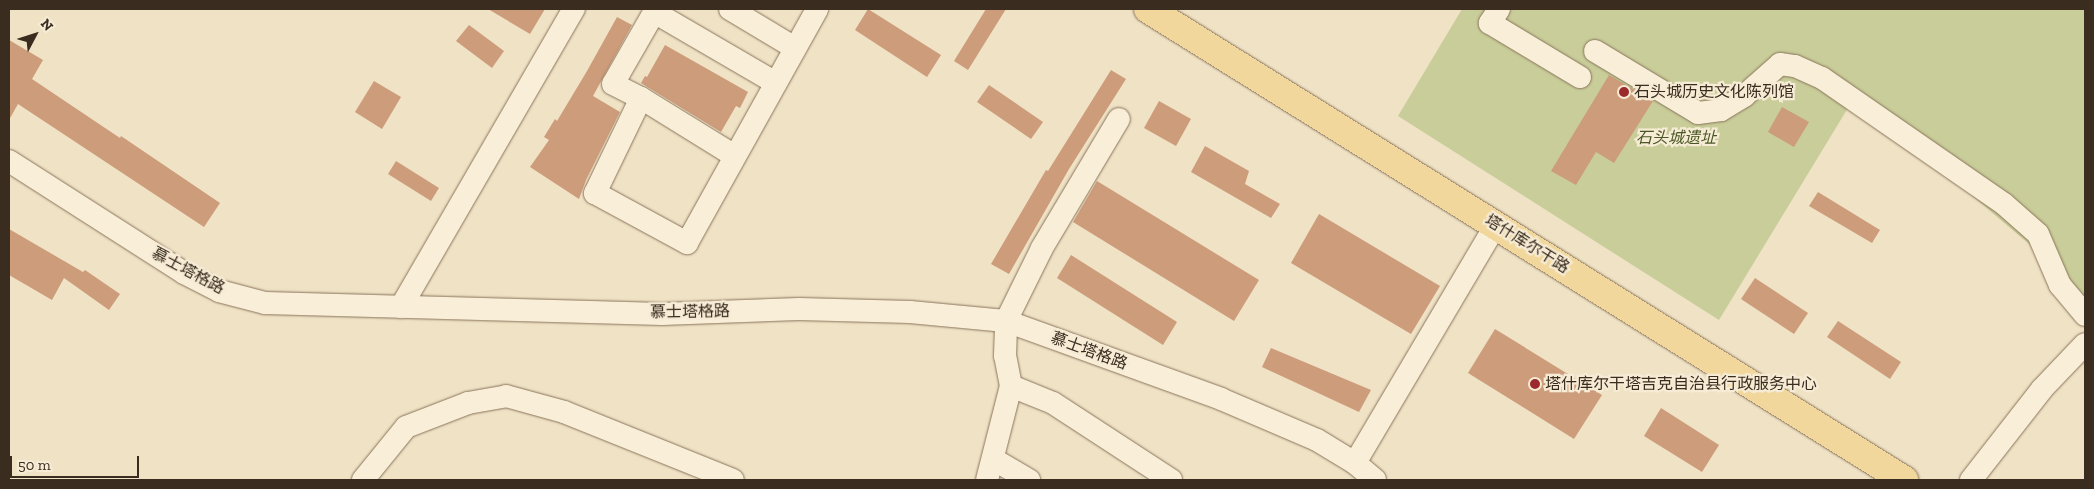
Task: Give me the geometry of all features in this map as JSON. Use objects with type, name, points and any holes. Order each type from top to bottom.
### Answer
[{"type":"main road","name":"塔什库尔干路","points":[[1148,9],[1904,480]]},
{"type":"street","points":[[401,307],[574,9]]},
{"type":"street","points":[[730,9],[795,48]]},
{"type":"street","points":[[1499,9],[1490,23],[1580,77]]},
{"type":"street","points":[[735,156],[641,98],[613,84],[655,10],[776,84]]},
{"type":"street","points":[[641,98],[595,193],[687,243],[776,84],[795,48],[811,11]]},
{"type":"street","points":[[1595,51],[1698,113],[1721,110],[1744,96],[1780,64],[1795,66],[1822,78],[2004,204],[2038,234],[2060,286],[2085,315]]},
{"type":"street","points":[[986,480],[994,459],[1011,386],[1005,356],[1006,321],[1042,248],[1119,119]]},
{"type":"street","name":"慕士塔格路","points":[[9,161],[184,273],[219,291],[265,303],[662,314],[799,309],[910,312],[1006,321],[1220,399],[1317,440],[1354,463],[1375,480]]},
{"type":"street","points":[[1354,463],[1496,225]]},
{"type":"street","points":[[1970,480],[2042,389],[2085,344]]},
{"type":"street","points":[[1011,386],[1053,403],[1171,480]]},
{"type":"street","points":[[363,480],[406,426],[468,403],[506,396],[564,412],[733,480]]},
{"type":"street","points":[[994,459],[1029,480]]},
{"type":"green space","name":"石头城遗址","points":[[1462,9],[2085,9],[2085,318],[2034,248],[1937,166],[1851,103],[1719,320],[1398,116]]},
{"type":"building","points":[[488,9],[545,9],[530,34]]},
{"type":"building","points":[[868,9],[941,55],[927,77],[855,30]]},
{"type":"building","points":[[986,9],[1006,9],[968,70],[954,61]]},
{"type":"building","points":[[617,17],[632,25],[593,96],[620,112],[586,180],[579,199],[530,167],[549,140],[544,137],[555,119],[557,121]]},
{"type":"building","points":[[469,25],[504,51],[492,68],[456,41]]},
{"type":"building","points":[[9,40],[43,60],[32,79],[220,203],[204,227],[18,104],[9,120]]},
{"type":"building","points":[[665,45],[748,92],[740,108],[736,106],[721,132],[641,83],[645,76],[647,77]]},
{"type":"building","points":[[1111,70],[1126,79],[1069,169],[1009,274],[991,264],[1046,170],[1048,171]]},
{"type":"building","points":[[1609,75],[1653,101],[1614,163],[1596,152],[1576,185],[1551,171]]},
{"type":"building","points":[[374,81],[401,97],[382,129],[355,112]]},
{"type":"building","points":[[989,85],[1043,122],[1031,139],[977,102]]},
{"type":"building","points":[[1159,101],[1191,119],[1176,146],[1144,128]]},
{"type":"building","points":[[1782,107],[1809,122],[1794,147],[1768,132]]},
{"type":"building","points":[[1205,146],[1249,171],[1245,184],[1280,204],[1271,218],[1191,172]]},
{"type":"building","points":[[396,161],[439,188],[431,201],[388,174]]},
{"type":"building","points":[[1097,181],[1259,280],[1234,321],[1073,222]]},
{"type":"building","points":[[1818,192],[1880,230],[1872,243],[1809,206]]},
{"type":"building","points":[[1319,214],[1440,286],[1411,334],[1291,263]]},
{"type":"building","points":[[9,229],[83,272],[85,270],[120,294],[109,310],[64,278],[52,300],[9,275]]},
{"type":"building","points":[[1071,255],[1177,322],[1163,345],[1057,278]]},
{"type":"building","points":[[1755,278],[1808,313],[1794,334],[1741,299]]},
{"type":"building","points":[[1838,321],[1901,362],[1890,379],[1827,337]]},
{"type":"building","name":"塔什库尔干塔吉克自治县行政服务中心","points":[[1495,329],[1602,395],[1574,439],[1468,373]]},
{"type":"building","points":[[1271,348],[1371,390],[1359,412],[1262,367]]},
{"type":"building","name":"塔什库尔干塔吉克自治县行政服务中心","points":[[1661,408],[1719,445],[1702,472],[1644,436]]},
{"type":"place","name":"石头城历史文化陈列馆","points":[[1624,92]]},
{"type":"place","name":"塔什库尔干塔吉克自治县行政服务中心","points":[[1535,384]]}]
